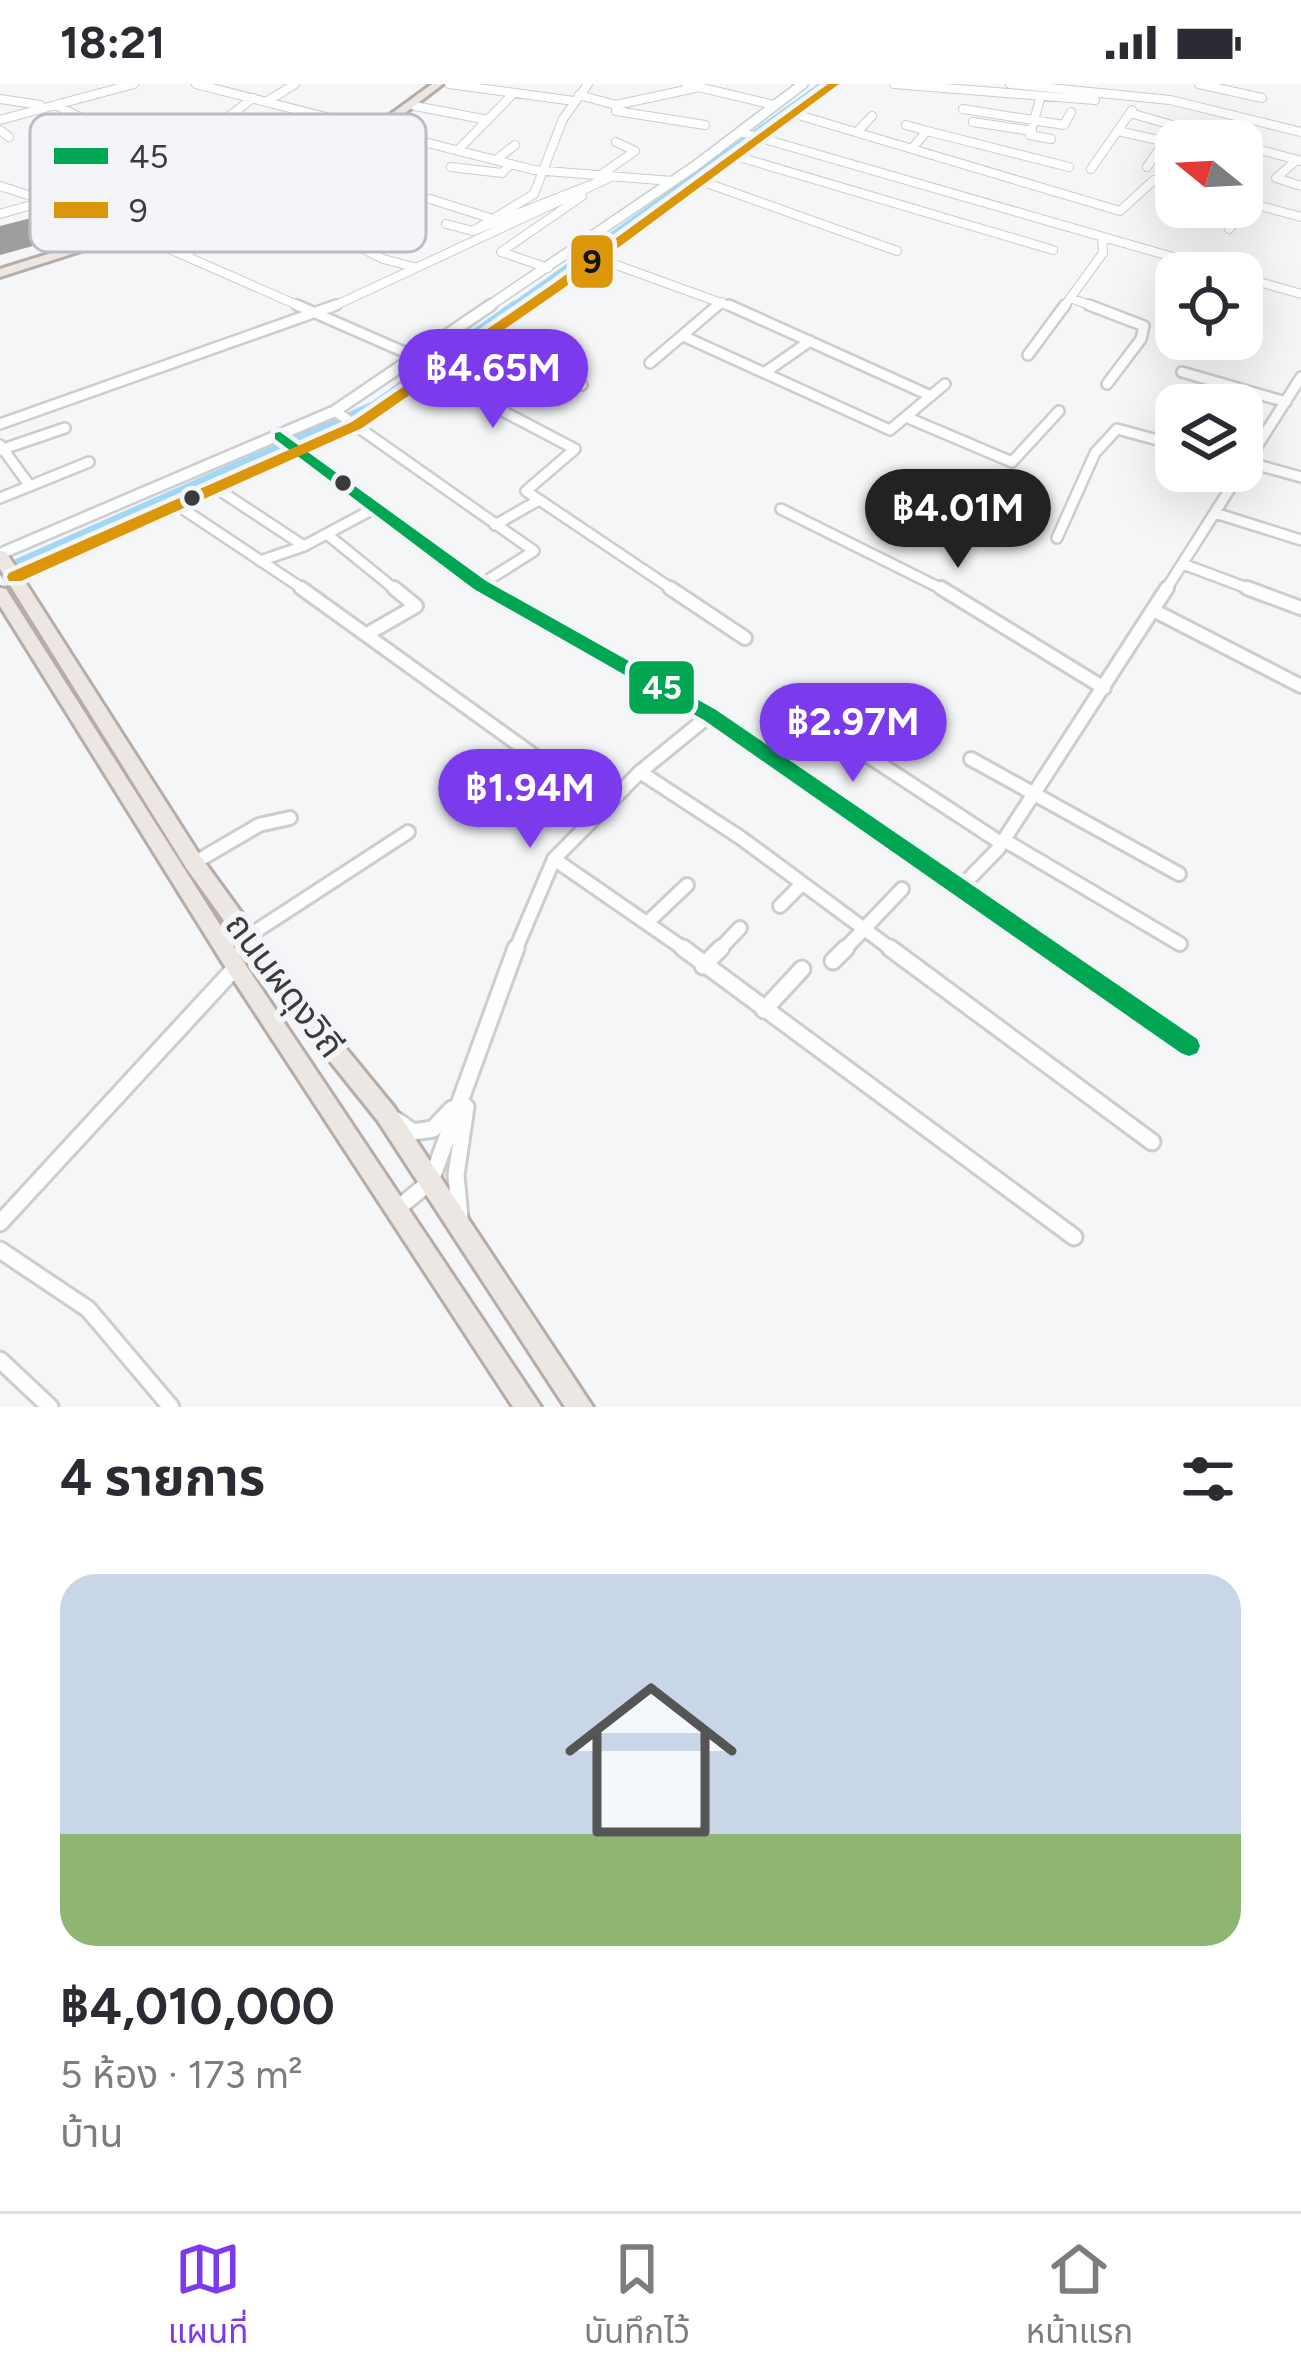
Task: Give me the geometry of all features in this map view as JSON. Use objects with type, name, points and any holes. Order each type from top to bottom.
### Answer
[{"type":"main road","points":[[401,114],[438,84]]},
{"type":"main road","points":[[0,273],[74,252]]},
{"type":"main road","name":"ถนนผดุงวิถี","points":[[5,569],[194,863],[386,1114],[580,1407]]},
{"type":"main road","name":"ถนนผดุงวิถี","points":[[5,569],[236,967],[529,1407]]},
{"type":"main road","points":[[236,967],[253,945]]},
{"type":"street","points":[[0,120],[134,84]]},
{"type":"street","points":[[196,84],[312,114]]},
{"type":"street","points":[[266,102],[295,84]]},
{"type":"street","points":[[448,84],[616,105],[698,87]]},
{"type":"street","points":[[473,231],[534,194],[576,98],[588,84]]},
{"type":"street","points":[[686,84],[774,106]]},
{"type":"street","points":[[5,569],[183,478],[335,411],[459,331],[695,166],[803,84]]},
{"type":"street","points":[[5,569],[177,505],[358,425],[739,157],[834,84]]},
{"type":"street","points":[[894,84],[1040,99],[1090,101],[1097,95]]},
{"type":"street","points":[[1010,84],[1205,108],[1301,132]]},
{"type":"street","points":[[1116,84],[1119,96]]},
{"type":"street","points":[[1199,84],[1260,97],[1266,84]]},
{"type":"street","points":[[1205,108],[1224,87]]},
{"type":"street","points":[[458,150],[514,93]]},
{"type":"street","points":[[1091,169],[1130,113],[1135,97]]},
{"type":"street","points":[[233,114],[254,98]]},
{"type":"street","points":[[0,99],[52,106],[71,114]]},
{"type":"street","points":[[1040,99],[1030,135],[1051,139]]},
{"type":"street","points":[[616,105],[616,111],[637,116],[705,125]]},
{"type":"street","points":[[415,106],[488,120]]},
{"type":"street","points":[[963,109],[1033,126]]},
{"type":"street","points":[[973,122],[1064,125],[1071,112]]},
{"type":"street","points":[[1130,113],[1155,120]]},
{"type":"street","points":[[795,114],[1120,211],[1154,180]]},
{"type":"street","points":[[859,130],[872,116]]},
{"type":"street","points":[[906,125],[1069,166]]},
{"type":"street","points":[[0,130],[9,137]]},
{"type":"street","points":[[1118,130],[1155,140]]},
{"type":"street","points":[[914,146],[927,131]]},
{"type":"street","points":[[740,132],[1155,252]]},
{"type":"street","points":[[426,142],[544,171],[672,181]]},
{"type":"street","points":[[548,268],[501,252],[635,151],[616,142]]},
{"type":"street","points":[[496,160],[515,145]]},
{"type":"street","points":[[1263,151],[1299,160]]},
{"type":"street","points":[[1147,167],[1155,155]]},
{"type":"street","points":[[739,157],[1053,250]]},
{"type":"street","points":[[1299,160],[1276,178],[1301,186]]},
{"type":"street","points":[[451,167],[502,173],[511,164]]},
{"type":"street","points":[[695,166],[716,173]]},
{"type":"street","points":[[446,224],[473,231],[605,176]]},
{"type":"street","points":[[0,424],[320,313],[605,176]]},
{"type":"street","points":[[704,182],[897,251]]},
{"type":"street","points":[[0,186],[30,194]]},
{"type":"street","points":[[430,199],[493,219]]},
{"type":"street","points":[[1229,229],[1253,204],[1301,218]]},
{"type":"street","points":[[0,214],[30,207]]},
{"type":"street","points":[[1028,355],[1103,253],[1102,237]]},
{"type":"street","points":[[574,250],[722,302],[931,396]]},
{"type":"street","points":[[179,252],[418,358]]},
{"type":"street","points":[[184,254],[188,252]]},
{"type":"street","points":[[372,252],[415,267]]},
{"type":"street","points":[[1263,283],[1301,294]]},
{"type":"street","points":[[1072,299],[1144,326],[1141,339],[1107,384]]},
{"type":"street","points":[[650,363],[722,302]]},
{"type":"street","points":[[459,331],[581,385]]},
{"type":"street","points":[[683,336],[890,430],[945,384]]},
{"type":"street","points":[[764,373],[810,341]]},
{"type":"street","points":[[1182,372],[1301,407]]},
{"type":"street","points":[[432,374],[575,449],[526,491],[745,638]]},
{"type":"street","points":[[1263,436],[1301,377]]},
{"type":"street","points":[[335,411],[534,551],[480,585]]},
{"type":"street","points":[[906,417],[1012,462],[1059,411]]},
{"type":"street","points":[[30,486],[1,448],[65,428]]},
{"type":"street","points":[[1058,538],[1095,453],[1117,429],[1155,439]]},
{"type":"street","points":[[280,436],[480,585],[710,715],[1189,1046]]},
{"type":"street","points":[[0,497],[89,462]]},
{"type":"street","points":[[1263,466],[1301,477]]},
{"type":"street","points":[[183,478],[200,495]]},
{"type":"street","points":[[216,488],[304,546]]},
{"type":"street","points":[[957,890],[1003,842],[1035,795],[1228,492]]},
{"type":"street","points":[[495,525],[539,500]]},
{"type":"street","points":[[177,505],[369,633],[604,806]]},
{"type":"street","points":[[260,561],[328,535],[375,508]]},
{"type":"street","points":[[782,509],[933,583],[1104,688]]},
{"type":"street","points":[[1215,513],[1301,540]]},
{"type":"street","points":[[328,535],[416,606],[369,633]]},
{"type":"street","points":[[1183,564],[1301,608]]},
{"type":"street","points":[[1153,610],[1301,686]]},
{"type":"street","points":[[804,714],[1003,842],[1180,944]]},
{"type":"street","points":[[397,1209],[431,1181],[522,931],[554,859],[640,772],[710,715]]},
{"type":"street","points":[[971,759],[1179,874]]},
{"type":"street","points":[[640,772],[802,884],[1152,1142]]},
{"type":"street","points":[[194,863],[259,825],[290,818]]},
{"type":"street","points":[[253,945],[408,832]]},
{"type":"street","points":[[554,859],[648,922],[1074,1237]]},
{"type":"street","points":[[780,906],[802,884]]},
{"type":"street","points":[[648,922],[687,885]]},
{"type":"street","points":[[833,961],[902,889]]},
{"type":"street","points":[[703,966],[740,928]]},
{"type":"street","points":[[0,1222],[236,967]]},
{"type":"street","points":[[764,1010],[802,969]]},
{"type":"street","points":[[386,1114],[413,1132],[433,1129],[446,1120],[473,1071]]},
{"type":"street","points":[[461,1224],[456,1174],[473,1071]]},
{"type":"street","points":[[0,1250],[88,1309],[171,1407]]},
{"type":"street","points":[[0,1360],[50,1407]]},
{"type":"building","points":[[30,218],[30,247],[0,255],[0,226]]},
{"type":"waterway","points":[[510,308],[823,84]]},
{"type":"waterway","points":[[0,571],[375,405],[515,305]]},
{"type":"transit line","name":"9","points":[[15,577],[357,425],[557,287],[834,84]]},
{"type":"transit line","name":"45","points":[[280,436],[480,585],[710,715],[1189,1046]]}]
